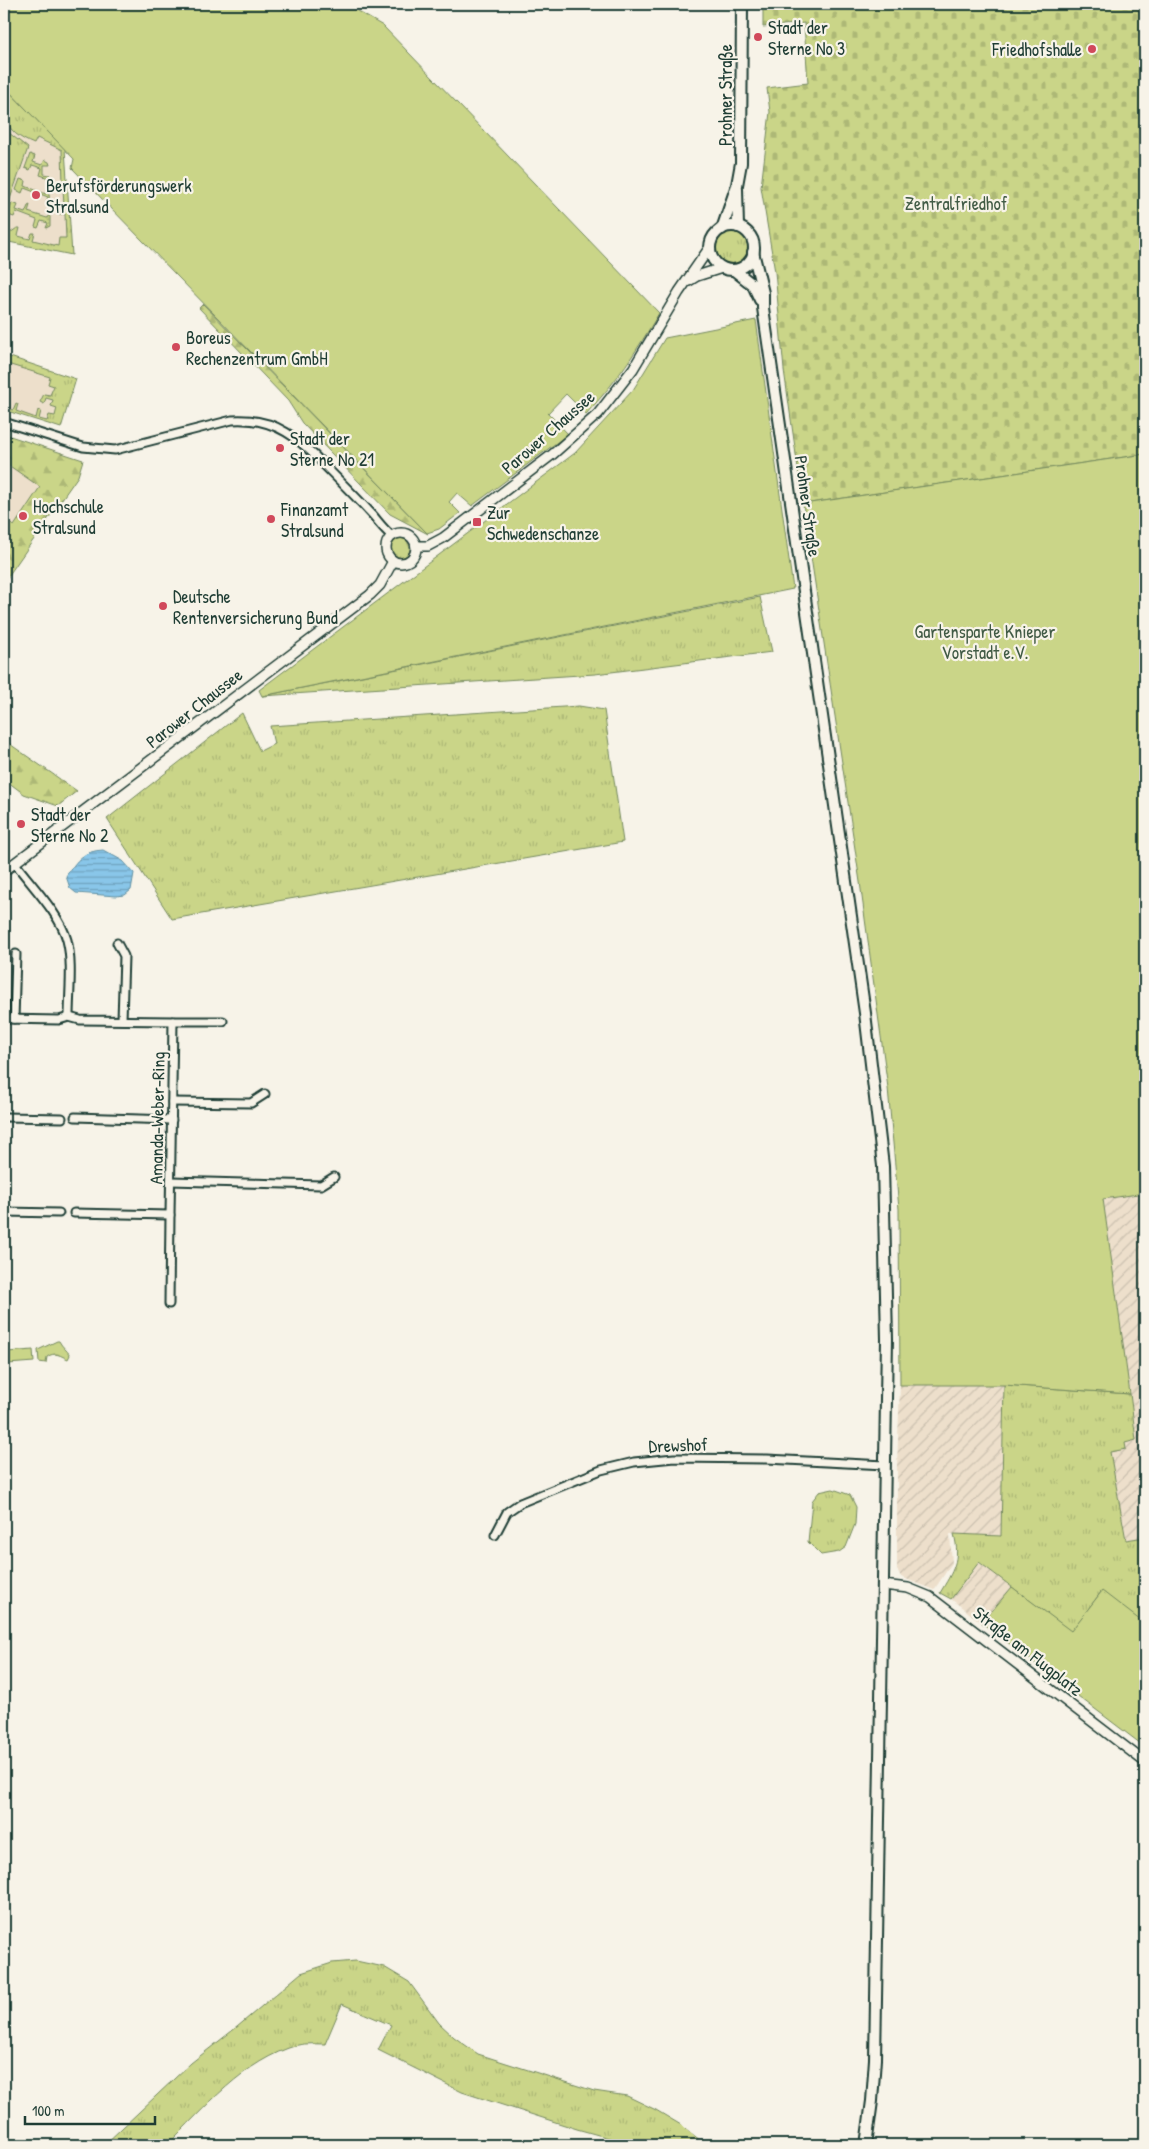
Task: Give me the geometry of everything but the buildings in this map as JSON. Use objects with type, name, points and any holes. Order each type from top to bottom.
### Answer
[{"type":"main road","name":"Prohner Straße","points":[[722,229],[737,185],[741,163],[742,4]]},
{"type":"main road","name":"Prohner Straße","points":[[737,185],[738,228]]},
{"type":"main road","points":[[710,247],[712,257],[722,268],[734,270],[744,266],[753,252],[750,237],[738,228],[722,229]]},
{"type":"main road","name":"Parower Chaussee","points":[[710,247],[713,236],[722,229]]},
{"type":"main road","name":"Prohner Straße","points":[[753,252],[763,293],[865,1013],[883,1166],[886,1280],[885,1465],[875,2059],[866,2145]]},
{"type":"main road","name":"Prohner Straße","points":[[734,270],[744,276],[756,289],[764,308]]},
{"type":"street","name":"Parower Chaussee","points":[[416,546],[428,546],[443,538],[553,454],[585,427],[628,377],[686,282],[710,247]]},
{"type":"street","points":[[686,282],[697,276],[722,268]]},
{"type":"street","points":[[4,422],[83,447],[115,450],[232,420],[246,419],[274,425],[292,435],[304,445],[370,512],[382,529],[392,536]]},
{"type":"street","points":[[401,533],[406,534],[414,541],[416,546],[411,559],[402,563],[389,558],[386,549],[386,544],[392,536],[401,533]]},
{"type":"street","name":"Parower Chaussee","points":[[4,871],[370,595],[380,585],[393,561]]},
{"type":"street","points":[[15,863],[56,916],[66,934],[69,952],[69,1018]]},
{"type":"street","points":[[118,943],[124,956],[122,1020]]},
{"type":"street","points":[[14,1019],[16,954]]},
{"type":"street","points":[[4,1019],[59,1020],[69,1018],[80,1020],[223,1021]]},
{"type":"street","name":"Amanda-Weber-Ring","points":[[169,1304],[173,1021]]},
{"type":"street","points":[[172,1102],[251,1103],[265,1094]]},
{"type":"street","points":[[4,1117],[62,1118]]},
{"type":"street","points":[[75,1117],[172,1120]]},
{"type":"street","points":[[171,1181],[320,1185],[334,1176]]},
{"type":"street","points":[[4,1212],[59,1213]]},
{"type":"street","points":[[74,1213],[170,1215]]},
{"type":"street","name":"Drewshof","points":[[495,1535],[507,1512],[520,1503],[601,1470],[634,1462],[674,1458],[885,1465]]},
{"type":"street","name":"Straße am Flugplatz","points":[[883,1585],[908,1588],[930,1597],[1145,1762]]},
{"type":"shaded area","name":"Berufsförderungswerk Stralsund","points":[[4,86],[65,149],[72,255],[4,241]]},
{"type":"shaded area","points":[[4,355],[76,379],[61,428],[4,410]]},
{"type":"shaded area","name":"Hochschule Stralsund","points":[[4,434],[83,460],[4,572]]},
{"type":"shaded area","points":[[1145,1192],[1145,1537],[1126,1541],[1110,1452],[1125,1449],[1125,1442],[1136,1440],[1103,1199]]},
{"type":"shaded area","points":[[900,1385],[1004,1385],[1001,1536],[950,1534],[952,1563],[934,1590],[901,1577],[897,1569],[897,1466]]},
{"type":"shaded area","points":[[979,1562],[1012,1587],[982,1623],[951,1599]]},
{"type":"green space","points":[[4,4],[349,4],[357,11],[383,26],[659,313],[626,366],[586,414],[566,394],[548,413],[568,434],[472,506],[457,493],[449,502],[460,513],[439,529],[427,533],[72,168],[74,159],[4,86]]},
{"type":"green space","name":"Zentralfriedhof","points":[[763,4],[1145,4],[1145,454],[803,504],[784,370],[775,272],[761,187],[770,112],[767,88],[808,83],[804,23],[763,27]]},
{"type":"green space","points":[[4,86],[65,149],[72,255],[4,241],[4,232],[10,233],[17,228],[20,228],[18,236],[30,239],[32,233],[35,233],[33,240],[58,246],[59,238],[66,238],[65,214],[58,214],[58,207],[64,207],[63,187],[58,187],[58,184],[63,184],[62,150],[37,138],[34,144],[16,134],[10,128],[5,115]]},
{"type":"green space","points":[[4,129],[28,148],[4,216],[4,146],[6,141],[4,140]]},
{"type":"green space","points":[[30,154],[35,156],[33,162],[42,165],[45,160],[49,162],[50,165],[44,165],[44,174],[50,175],[49,178],[40,175],[42,168],[32,165],[30,170],[25,168]]},
{"type":"green space","points":[[20,179],[26,181],[25,186],[46,194],[48,187],[50,202],[46,202],[48,197],[24,188],[22,193],[16,190]]},
{"type":"green space","points":[[12,203],[18,205],[16,210],[25,213],[30,205],[28,212],[47,218],[50,213],[50,226],[46,228],[48,223],[41,221],[38,228],[35,227],[37,220],[16,212],[14,217],[8,215]]},
{"type":"green space","points":[[732,231],[744,236],[749,248],[744,260],[732,265],[720,260],[715,248],[720,236]]},
{"type":"green space","points":[[203,304],[428,534],[390,514],[302,423],[288,401],[199,308]]},
{"type":"green space","points":[[756,320],[793,589],[262,696],[259,690],[575,453],[633,390],[665,338]]},
{"type":"green space","points":[[4,355],[76,379],[61,428],[4,410],[4,407],[13,410],[16,403],[18,404],[16,411],[36,418],[38,410],[41,411],[39,419],[47,421],[49,415],[55,416],[57,408],[51,406],[53,400],[46,398],[44,404],[40,402],[44,394],[50,395],[54,386],[48,384],[50,377],[4,363]]},
{"type":"green space","name":"Hochschule Stralsund","points":[[7,435],[83,460],[78,476],[4,582],[4,519],[14,526],[40,487],[4,462],[4,440]]},
{"type":"green space","name":"Gartensparte Knieper Vorstadt e.V.","points":[[1145,454],[1145,1193],[1103,1199],[1130,1394],[1004,1385],[900,1385],[899,1209],[888,1088],[860,882],[803,504]]},
{"type":"green space","points":[[400,538],[407,541],[410,548],[407,555],[400,558],[393,555],[390,548],[393,541]]},
{"type":"green space","points":[[760,597],[772,652],[595,674],[262,696]]},
{"type":"green space","points":[[579,706],[604,710],[623,842],[172,919],[107,819],[242,713],[260,751],[274,744],[270,726]]},
{"type":"green space","points":[[4,740],[77,791],[58,806],[24,794],[4,779]]},
{"type":"green space","points":[[57,1341],[70,1355],[68,1359],[53,1354],[47,1357],[46,1363],[39,1362],[38,1350]]},
{"type":"green space","points":[[33,1350],[34,1362],[8,1364],[7,1352]]},
{"type":"green space","points":[[1004,1385],[1130,1394],[1136,1440],[1125,1443],[1126,1449],[1110,1452],[1126,1540],[1145,1537],[1145,1625],[1101,1592],[1071,1632],[979,1562],[951,1599],[940,1593],[949,1578],[956,1558],[957,1551],[954,1534],[1001,1536]]},
{"type":"green space","points":[[833,1489],[850,1495],[856,1507],[855,1524],[846,1547],[839,1552],[821,1555],[808,1542],[812,1501],[819,1492]]},
{"type":"green space","points":[[1012,1587],[1071,1631],[1102,1591],[1145,1624],[1145,1747],[982,1623]]},
{"type":"green space","points":[[356,1961],[384,1967],[409,1982],[439,2023],[454,2037],[478,2054],[594,2091],[627,2096],[681,2125],[706,2145],[634,2145],[462,2092],[378,2050],[391,2025],[342,2004],[325,2044],[298,2045],[278,2052],[260,2062],[226,2087],[167,2145],[104,2145],[191,2063],[301,1973],[332,1963]]},
{"type":"water","points":[[103,850],[123,861],[134,873],[131,890],[125,895],[116,896],[76,893],[70,888],[66,876],[85,854]]},
{"type":"place","name":"Stadt der Sterne No 3","points":[[758,37]]},
{"type":"place","name":"Friedhofshalle","points":[[1092,49]]},
{"type":"place","name":"Berufsförderungswerk Stralsund","points":[[36,195]]},
{"type":"place","name":"Boreus Rechenzentrum GmbH","points":[[176,347]]},
{"type":"place","name":"Stadt der Sterne No 21","points":[[280,448]]},
{"type":"place","name":"Hochschule Stralsund","points":[[23,516]]},
{"type":"place","name":"Finanzamt Stralsund","points":[[271,519]]},
{"type":"place","name":"Zur Schwedenschanze","points":[[477,522]]},
{"type":"place","name":"Deutsche Rentenversicherung Bund","points":[[163,606]]},
{"type":"place","name":"Stadt der Sterne No 2","points":[[21,824]]}]
